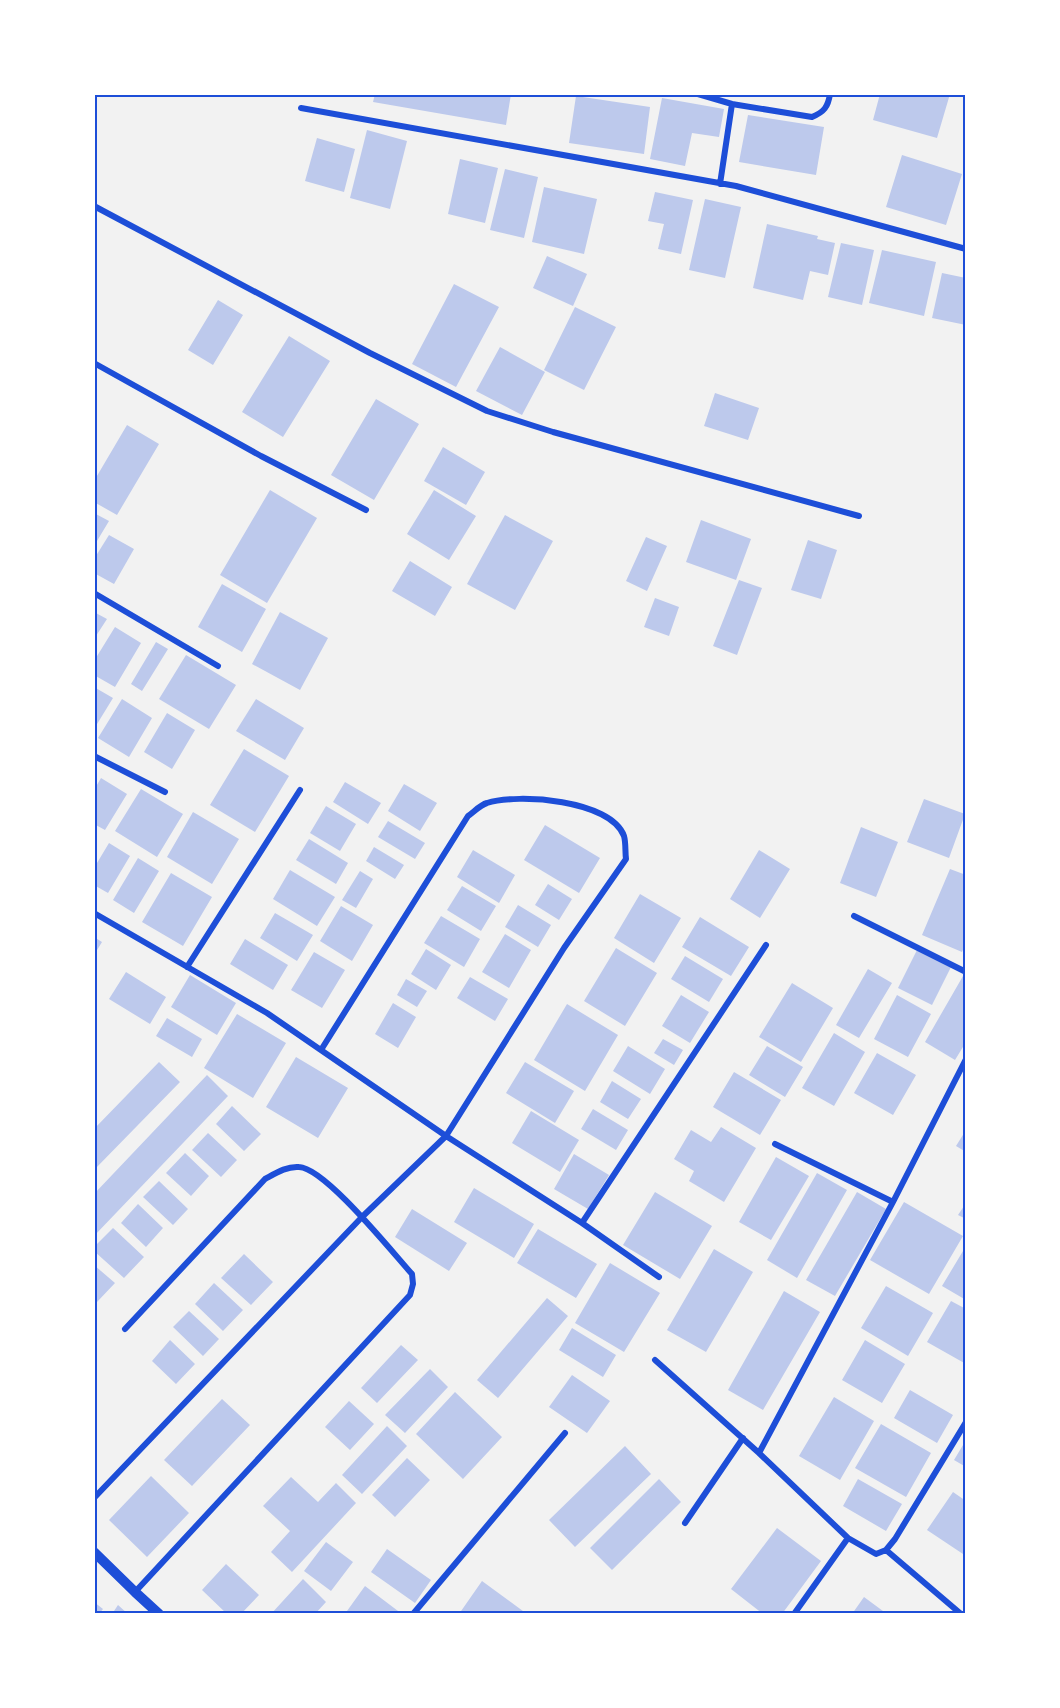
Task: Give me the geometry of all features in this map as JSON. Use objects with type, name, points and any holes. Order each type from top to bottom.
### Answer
[{"type":"street","points":[[698,94],[732,104],[812,117],[823,113],[829,103],[830,94]]},
{"type":"street","points":[[720,183],[732,104]]},
{"type":"street","points":[[301,108],[720,183],[966,249]]},
{"type":"street","points":[[94,206],[370,353],[487,411],[553,432],[859,516]]},
{"type":"street","points":[[94,363],[261,456],[366,510]]},
{"type":"street","points":[[94,593],[218,666]]},
{"type":"street","points":[[94,756],[165,792]]},
{"type":"street","points":[[187,967],[300,790]]},
{"type":"street","points":[[94,1498],[362,1217],[446,1136],[564,948],[626,859],[624,835],[611,820],[588,808],[563,801],[513,798],[485,803],[468,816],[321,1050]]},
{"type":"street","points":[[94,913],[267,1013],[446,1136],[582,1223],[659,1277]]},
{"type":"street","points":[[854,916],[966,972]]},
{"type":"street","points":[[582,1223],[766,945]]},
{"type":"street","points":[[759,1453],[893,1202],[966,1059]]},
{"type":"street","points":[[775,1144],[893,1202]]},
{"type":"street","points":[[125,1329],[265,1179],[282,1170],[299,1167],[310,1169],[362,1217],[412,1274],[413,1284],[410,1296],[135,1592]]},
{"type":"street","points":[[655,1360],[743,1438],[848,1538],[876,1554],[886,1550],[895,1539],[966,1422]]},
{"type":"street","points":[[413,1614],[565,1433]]},
{"type":"street","points":[[686,1523],[743,1438]]},
{"type":"street","points":[[794,1614],[848,1538]]},
{"type":"street","points":[[886,1550],[961,1614]]},
{"type":"street","points":[[94,1552],[159,1614]]},
{"type":"building","points":[[375,94],[511,94],[506,125],[373,102]]},
{"type":"building","points":[[880,94],[950,94],[937,138],[873,120]]},
{"type":"building","points":[[576,96],[650,107],[644,154],[569,143]]},
{"type":"building","points":[[662,98],[724,109],[719,137],[692,133],[685,166],[650,159]]},
{"type":"building","points":[[748,115],[824,127],[816,175],[739,162]]},
{"type":"building","points":[[367,130],[407,141],[390,209],[350,198]]},
{"type":"building","points":[[317,138],[355,149],[344,192],[305,181]]},
{"type":"building","points":[[902,155],[962,174],[946,225],[886,207]]},
{"type":"building","points":[[460,159],[498,168],[485,223],[448,214]]},
{"type":"building","points":[[505,169],[538,177],[524,238],[490,230]]},
{"type":"building","points":[[544,187],[597,199],[584,254],[532,242]]},
{"type":"building","points":[[655,192],[693,200],[681,254],[658,249],[664,224],[648,221]]},
{"type":"building","points":[[705,199],[741,207],[725,278],[689,270]]},
{"type":"building","points":[[767,224],[818,236],[817,239],[835,243],[828,275],[810,271],[803,300],[753,288]]},
{"type":"building","points":[[841,243],[874,250],[862,305],[828,297]]},
{"type":"building","points":[[882,250],[936,262],[924,316],[869,303]]},
{"type":"building","points":[[547,256],[587,274],[573,306],[533,288]]},
{"type":"building","points":[[942,273],[966,278],[966,325],[932,318]]},
{"type":"building","points":[[454,284],[499,307],[456,387],[412,364]]},
{"type":"building","points":[[218,300],[243,315],[213,365],[188,350]]},
{"type":"building","points":[[575,307],[616,327],[584,390],[544,370]]},
{"type":"building","points":[[289,336],[330,361],[283,437],[242,412]]},
{"type":"building","points":[[500,347],[545,372],[522,415],[476,391]]},
{"type":"building","points":[[715,393],[759,408],[748,440],[704,426]]},
{"type":"building","points":[[376,399],[419,424],[374,500],[331,475]]},
{"type":"building","points":[[127,425],[159,444],[117,515],[94,502],[94,481]]},
{"type":"building","points":[[443,447],[485,472],[466,505],[424,481]]},
{"type":"building","points":[[270,490],[317,518],[267,603],[220,575]]},
{"type":"building","points":[[434,490],[476,516],[449,560],[407,534]]},
{"type":"building","points":[[94,513],[109,521],[94,546]]},
{"type":"building","points":[[505,515],[553,541],[515,610],[467,584]]},
{"type":"building","points":[[701,520],[751,539],[736,580],[686,562]]},
{"type":"building","points":[[109,535],[134,549],[114,584],[94,573],[94,559]]},
{"type":"building","points":[[646,537],[667,546],[647,591],[626,581]]},
{"type":"building","points":[[808,540],[837,550],[821,599],[791,590]]},
{"type":"building","points":[[410,561],[452,587],[435,616],[392,591]]},
{"type":"building","points":[[739,580],[762,588],[737,655],[713,646]]},
{"type":"building","points":[[222,584],[266,609],[242,652],[198,627]]},
{"type":"building","points":[[655,598],[679,607],[669,636],[644,627]]},
{"type":"building","points":[[94,612],[107,619],[94,639]]},
{"type":"building","points":[[280,612],[328,638],[300,690],[252,664]]},
{"type":"building","points":[[115,627],[141,643],[115,687],[94,675],[94,661]]},
{"type":"building","points":[[156,642],[168,649],[142,691],[131,684]]},
{"type":"building","points":[[186,655],[236,685],[209,729],[159,699]]},
{"type":"building","points":[[94,687],[113,698],[94,729]]},
{"type":"building","points":[[122,699],[152,718],[129,757],[98,738]]},
{"type":"building","points":[[256,699],[304,728],[285,760],[236,731]]},
{"type":"building","points":[[167,713],[195,730],[172,769],[144,752]]},
{"type":"building","points":[[244,749],[289,776],[255,832],[210,805]]},
{"type":"building","points":[[101,778],[127,794],[105,830],[94,824],[94,790]]},
{"type":"building","points":[[345,782],[381,803],[368,824],[333,802]]},
{"type":"building","points":[[404,784],[437,803],[420,831],[388,811]]},
{"type":"building","points":[[141,789],[183,814],[157,857],[115,831]]},
{"type":"building","points":[[924,799],[965,814],[949,858],[907,842]]},
{"type":"building","points":[[326,806],[356,824],[340,851],[310,833]]},
{"type":"building","points":[[193,812],[239,839],[212,884],[167,857]]},
{"type":"building","points":[[388,821],[425,843],[415,859],[378,837]]},
{"type":"building","points":[[545,825],[600,858],[579,893],[524,860]]},
{"type":"building","points":[[861,827],[898,842],[876,897],[840,883]]},
{"type":"building","points":[[309,839],[348,863],[336,884],[296,860]]},
{"type":"building","points":[[109,843],[130,856],[108,893],[94,885],[94,868]]},
{"type":"building","points":[[374,847],[404,865],[395,879],[366,861]]},
{"type":"building","points":[[473,850],[515,875],[499,903],[457,877]]},
{"type":"building","points":[[759,850],[790,869],[760,918],[730,899]]},
{"type":"building","points":[[138,858],[159,871],[134,913],[113,900]]},
{"type":"building","points":[[950,869],[966,875],[966,943],[962,952],[922,935]]},
{"type":"building","points":[[290,870],[335,897],[317,926],[273,899]]},
{"type":"building","points":[[360,871],[373,879],[356,908],[342,900]]},
{"type":"building","points":[[171,873],[212,897],[183,946],[142,922]]},
{"type":"building","points":[[548,884],[572,899],[559,920],[535,905]]},
{"type":"building","points":[[462,886],[496,906],[481,931],[447,910]]},
{"type":"building","points":[[640,894],[681,918],[654,963],[614,938]]},
{"type":"building","points":[[518,905],[551,925],[538,947],[505,927]]},
{"type":"building","points":[[341,906],[373,925],[352,961],[320,941]]},
{"type":"building","points":[[275,913],[313,935],[297,961],[260,938]]},
{"type":"building","points":[[441,916],[480,939],[464,967],[424,943]]},
{"type":"building","points":[[700,917],[749,947],[731,976],[682,947]]},
{"type":"building","points":[[505,934],[531,950],[509,988],[482,972]]},
{"type":"building","points":[[94,937],[102,942],[94,955]]},
{"type":"building","points":[[245,939],[288,965],[273,990],[230,964]]},
{"type":"building","points":[[616,948],[657,973],[625,1026],[584,1001]]},
{"type":"building","points":[[426,949],[451,965],[436,990],[411,974]]},
{"type":"building","points":[[917,950],[951,967],[932,1005],[898,988]]},
{"type":"building","points":[[314,952],[345,970],[322,1008],[291,990]]},
{"type":"building","points":[[685,956],[723,979],[709,1002],[671,979]]},
{"type":"building","points":[[868,969],[892,983],[859,1038],[836,1025]]},
{"type":"building","points":[[126,972],[166,997],[150,1024],[109,999]]},
{"type":"building","points":[[190,975],[236,1003],[217,1035],[171,1007]]},
{"type":"building","points":[[963,976],[966,978],[966,1042],[955,1060],[925,1042]]},
{"type":"building","points":[[470,977],[508,999],[495,1021],[457,998]]},
{"type":"building","points":[[406,979],[427,991],[417,1007],[397,995]]},
{"type":"building","points":[[792,983],[833,1008],[801,1062],[759,1037]]},
{"type":"building","points":[[681,995],[709,1012],[690,1043],[662,1026]]},
{"type":"building","points":[[897,995],[931,1014],[908,1057],[874,1039]]},
{"type":"building","points":[[393,1003],[416,1017],[398,1048],[375,1034]]},
{"type":"building","points":[[567,1004],[618,1035],[585,1091],[534,1060]]},
{"type":"building","points":[[237,1014],[286,1043],[253,1098],[204,1068]]},
{"type":"building","points":[[167,1018],[202,1039],[192,1057],[156,1036]]},
{"type":"building","points":[[834,1033],[865,1052],[834,1106],[802,1088]]},
{"type":"building","points":[[663,1039],[683,1050],[674,1065],[654,1053]]},
{"type":"building","points":[[628,1046],[665,1069],[650,1094],[613,1071]]},
{"type":"building","points":[[767,1046],[803,1067],[785,1097],[749,1075]]},
{"type":"building","points":[[877,1053],[916,1075],[893,1115],[854,1093]]},
{"type":"building","points":[[296,1057],[348,1088],[318,1138],[266,1107]]},
{"type":"building","points":[[159,1062],[180,1082],[94,1170],[94,1129]]},
{"type":"building","points":[[525,1062],[574,1091],[555,1123],[506,1093]]},
{"type":"building","points":[[734,1072],[781,1100],[760,1135],[713,1107]]},
{"type":"building","points":[[207,1075],[228,1096],[94,1236],[94,1194]]},
{"type":"building","points":[[612,1081],[641,1099],[628,1119],[600,1102]]},
{"type":"building","points":[[232,1106],[261,1134],[244,1151],[216,1124]]},
{"type":"building","points":[[593,1109],[628,1130],[616,1150],[581,1129]]},
{"type":"building","points":[[531,1111],[579,1140],[560,1172],[512,1143]]},
{"type":"building","points":[[721,1127],[756,1148],[724,1202],[689,1181],[694,1171],[674,1159],[691,1130],[711,1142]]},
{"type":"building","points":[[966,1130],[966,1152],[956,1146]]},
{"type":"building","points":[[208,1133],[237,1160],[221,1177],[192,1150]]},
{"type":"building","points":[[185,1153],[209,1176],[191,1196],[166,1173]]},
{"type":"building","points":[[574,1154],[609,1175],[588,1209],[554,1189]]},
{"type":"building","points":[[776,1157],[809,1176],[771,1240],[739,1222]]},
{"type":"building","points":[[817,1173],[847,1190],[797,1278],[767,1260]]},
{"type":"building","points":[[159,1181],[188,1209],[173,1225],[143,1197]]},
{"type":"building","points":[[474,1188],[534,1224],[514,1258],[454,1222]]},
{"type":"building","points":[[655,1192],[712,1226],[680,1279],[623,1245]]},
{"type":"building","points":[[857,1192],[886,1209],[835,1296],[806,1280]]},
{"type":"building","points":[[904,1202],[963,1236],[929,1294],[870,1260]]},
{"type":"building","points":[[966,1203],[966,1219],[958,1215]]},
{"type":"building","points":[[138,1204],[163,1228],[146,1247],[121,1223]]},
{"type":"building","points":[[412,1209],[467,1243],[449,1271],[395,1237]]},
{"type":"building","points":[[113,1228],[144,1257],[124,1278],[94,1251],[94,1247]]},
{"type":"building","points":[[538,1229],[597,1264],[576,1298],[517,1263]]},
{"type":"building","points":[[966,1246],[966,1300],[942,1286]]},
{"type":"building","points":[[714,1249],[753,1272],[706,1352],[667,1330]]},
{"type":"building","points":[[244,1254],[273,1282],[251,1305],[221,1278]]},
{"type":"building","points":[[610,1263],[660,1293],[624,1352],[575,1323]]},
{"type":"building","points":[[94,1265],[115,1283],[97,1302],[94,1300]]},
{"type":"building","points":[[214,1283],[243,1310],[223,1331],[195,1304]]},
{"type":"building","points":[[886,1286],[933,1313],[908,1356],[861,1328]]},
{"type":"building","points":[[784,1291],[820,1312],[763,1410],[728,1390]]},
{"type":"building","points":[[547,1298],[568,1316],[498,1398],[477,1380]]},
{"type":"building","points":[[951,1301],[966,1309],[966,1364],[927,1342]]},
{"type":"building","points":[[189,1311],[219,1339],[203,1356],[173,1327]]},
{"type":"building","points":[[572,1328],[616,1355],[603,1377],[559,1350]]},
{"type":"building","points":[[170,1340],[195,1364],[176,1384],[152,1361]]},
{"type":"building","points":[[865,1340],[905,1364],[882,1403],[842,1380]]},
{"type":"building","points":[[401,1345],[418,1360],[377,1403],[361,1388]]},
{"type":"building","points":[[430,1369],[448,1387],[405,1433],[385,1415]]},
{"type":"building","points":[[572,1375],[610,1401],[587,1433],[549,1407]]},
{"type":"building","points":[[910,1390],[953,1415],[937,1443],[894,1418]]},
{"type":"building","points":[[455,1392],[502,1437],[463,1479],[416,1434]]},
{"type":"building","points":[[834,1397],[874,1421],[840,1480],[799,1456]]},
{"type":"building","points":[[222,1399],[250,1425],[192,1486],[164,1460]]},
{"type":"building","points":[[349,1401],[374,1424],[350,1450],[325,1427]]},
{"type":"building","points":[[881,1424],[931,1453],[906,1497],[855,1468]]},
{"type":"building","points":[[387,1426],[407,1446],[362,1494],[342,1475]]},
{"type":"building","points":[[966,1440],[966,1467],[954,1460]]},
{"type":"building","points":[[625,1446],[651,1474],[575,1547],[549,1520]]},
{"type":"building","points":[[407,1458],[430,1480],[395,1517],[372,1495]]},
{"type":"building","points":[[151,1476],[189,1513],[147,1557],[109,1520]]},
{"type":"building","points":[[291,1477],[318,1502],[336,1483],[356,1503],[292,1572],[271,1552],[290,1531],[263,1506]]},
{"type":"building","points":[[659,1479],[681,1502],[612,1570],[590,1548]]},
{"type":"building","points":[[858,1479],[902,1504],[886,1531],[843,1506]]},
{"type":"building","points":[[953,1492],[966,1501],[966,1556],[927,1530]]},
{"type":"building","points":[[777,1528],[821,1561],[782,1614],[763,1614],[731,1589]]},
{"type":"building","points":[[326,1542],[353,1562],[331,1591],[304,1571]]},
{"type":"building","points":[[387,1549],[431,1580],[415,1603],[371,1572]]},
{"type":"building","points":[[226,1564],[259,1595],[241,1614],[227,1614],[202,1590]]},
{"type":"building","points":[[303,1579],[326,1602],[315,1614],[271,1614]]},
{"type":"building","points":[[482,1581],[527,1614],[459,1614]]},
{"type":"building","points":[[365,1586],[402,1614],[350,1614],[347,1611]]},
{"type":"building","points":[[864,1597],[887,1614],[852,1614]]},
{"type":"building","points":[[94,1602],[103,1609],[99,1614],[94,1614]]},
{"type":"building","points":[[118,1605],[128,1614],[112,1614]]}]
